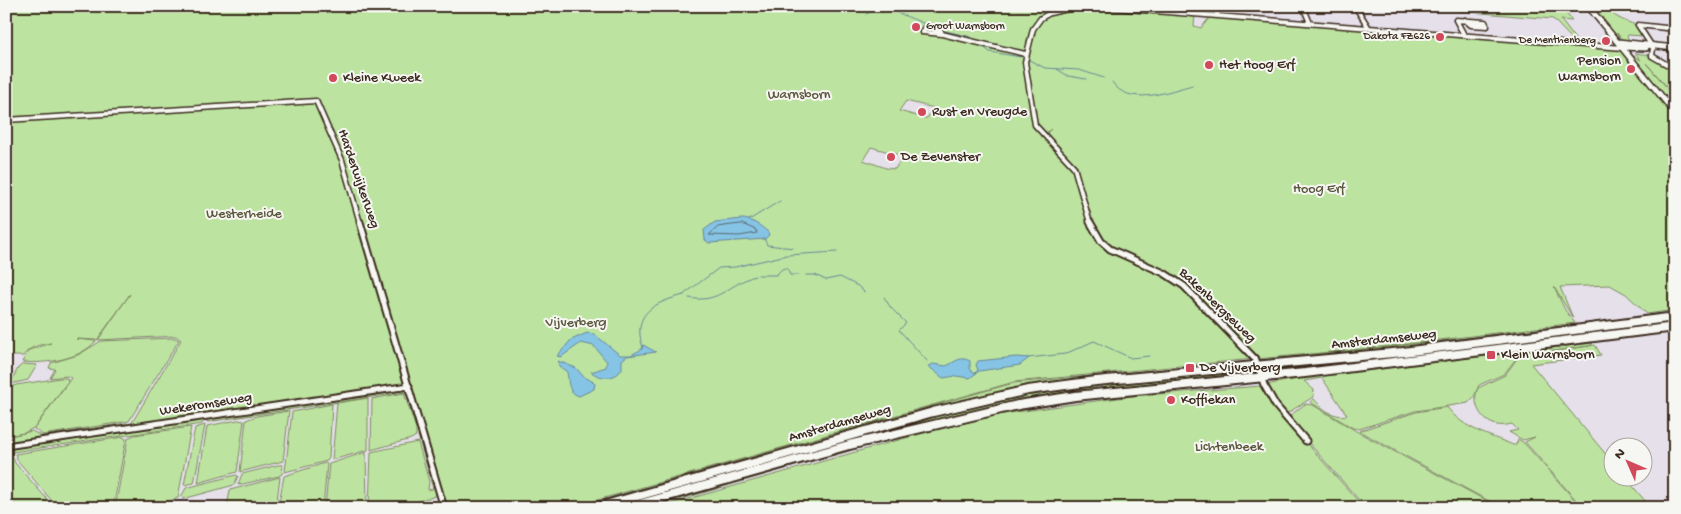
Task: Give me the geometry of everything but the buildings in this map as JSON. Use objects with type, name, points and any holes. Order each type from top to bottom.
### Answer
[{"type":"main road","points":[[1588,6],[1675,113]]},
{"type":"main road","name":"Bakenbergseweg","points":[[1618,42],[1675,49]]},
{"type":"main road","name":"Bakenbergseweg","points":[[1623,49],[1652,47]]},
{"type":"main road","name":"Amsterdamseweg","points":[[595,508],[964,404],[1028,390],[1096,381],[1403,352],[1675,317]]},
{"type":"main road","name":"Amsterdamseweg","points":[[626,508],[936,422],[1017,405],[1101,393],[1261,377],[1675,326]]},
{"type":"street","points":[[1174,6],[1175,12]]},
{"type":"street","points":[[1215,6],[1218,16]]},
{"type":"street","points":[[1355,6],[1368,28]]},
{"type":"street","name":"Bakenbergseweg","points":[[1306,441],[1276,406],[1261,377],[1255,358],[1176,279],[1125,256],[1101,240],[1085,211],[1078,176],[1074,167],[1034,123],[1033,102],[1025,78],[1025,54],[1033,27],[1049,14],[1096,7],[1149,8],[1159,11],[1623,49]]},
{"type":"street","points":[[1305,12],[1310,23]]},
{"type":"street","points":[[1464,36],[1456,21],[1464,20],[1471,25],[1487,26]]},
{"type":"street","points":[[1675,29],[1638,25],[1652,47],[1652,56],[1675,69]]},
{"type":"street","points":[[942,34],[942,31],[926,26],[922,32],[942,34],[1025,54]]},
{"type":"street","points":[[1629,43],[1634,48]]},
{"type":"street","name":"Harderwijkerweg","points":[[6,120],[315,100],[342,160],[444,508]]},
{"type":"street","points":[[1096,381],[1101,393]]},
{"type":"street","name":"Wekeromseweg","points":[[6,446],[409,386]]},
{"type":"green space","points":[[6,6],[1172,6],[1173,11],[1150,8],[1104,7],[1208,16],[1195,15],[1194,26],[1201,28],[1210,17],[1216,16],[1619,50],[1624,52],[1675,114],[1675,310],[1647,314],[1626,294],[1610,285],[1560,287],[1573,318],[1554,287],[1565,310],[1575,323],[1384,347],[1257,359],[1197,296],[1176,278],[1117,251],[1124,256],[1176,280],[1253,359],[1014,382],[569,508],[446,508],[343,160],[316,100],[6,119]],"holes":[[[906,101],[934,108],[927,118],[899,111]],[[1051,129],[1045,135],[1069,159],[1076,170],[1091,224],[1084,211],[1077,176],[1073,167],[1043,135]],[[871,147],[903,156],[895,169],[886,168],[863,160]]]},
{"type":"green space","points":[[1454,6],[1561,6],[1572,21],[1561,20],[1578,43],[1568,42],[1571,38],[1553,19],[1458,11]]},
{"type":"green space","points":[[1589,6],[1594,8],[1593,6],[1608,6],[1615,16],[1636,25],[1643,36],[1628,35],[1629,40],[1622,40],[1617,33],[1620,41],[1617,40]]},
{"type":"green space","points":[[1628,53],[1641,60],[1635,53],[1649,55],[1675,70],[1675,96],[1646,63],[1674,96],[1666,88],[1675,99],[1675,111]]},
{"type":"green space","name":"Westerheide","points":[[314,100],[342,160],[403,368],[400,370],[403,380],[406,380],[405,385],[130,426],[181,340],[176,336],[98,340],[130,294],[97,340],[76,339],[96,341],[81,353],[71,357],[41,362],[22,362],[29,350],[23,356],[6,356],[6,120]],"holes":[[[51,343],[29,350],[39,345]]]},
{"type":"green space","points":[[1577,324],[1579,326],[1443,344],[1440,341]]},
{"type":"green space","points":[[1584,332],[1587,336],[1261,374],[1259,368]]},
{"type":"green space","points":[[175,338],[179,340],[129,421],[43,435],[34,429],[71,378],[67,376],[50,378],[55,369],[49,368],[51,363],[78,355],[101,341]]},
{"type":"green space","points":[[1439,341],[1441,344],[1263,362],[1259,360]]},
{"type":"green space","points":[[1593,343],[1590,346],[1518,356],[1504,374],[1479,385],[1474,397],[1468,403],[1415,411],[1359,429],[1353,428],[1310,402],[1314,399],[1333,414],[1347,415],[1322,378],[1304,381],[1314,390],[1313,397],[1286,414],[1281,411],[1266,385],[1301,378]]},
{"type":"green space","points":[[1595,345],[1601,355],[1531,364],[1604,452],[1604,486],[1633,486],[1651,508],[1583,508],[1525,442],[1535,437],[1523,440],[1509,432],[1518,430],[1512,424],[1497,425],[1482,416],[1476,399],[1478,388],[1505,375],[1519,356]]},
{"type":"green space","points":[[23,364],[37,365],[28,380],[10,384],[18,368]]},
{"type":"green space","points":[[1175,368],[1174,370],[1096,378],[849,434],[847,429],[1014,383]]},
{"type":"green space","points":[[1257,368],[1259,375],[1103,391],[1099,385]]},
{"type":"green space","points":[[67,378],[68,381],[35,427],[24,433],[6,436],[6,390],[16,385]]},
{"type":"green space","points":[[1096,385],[1098,390],[934,420],[617,508],[605,508],[933,414],[1029,392]]},
{"type":"green space","name":"Lichtenbeek","points":[[1261,386],[1283,416],[1364,508],[656,508],[920,434],[1002,414],[1132,396]]},
{"type":"green space","points":[[408,389],[438,493],[433,497],[392,508],[369,508],[371,452],[418,442],[429,482],[428,490],[433,489],[406,392],[207,422],[208,418]]},
{"type":"green space","points":[[404,393],[416,429],[416,436],[371,450],[372,399]]},
{"type":"green space","points":[[1098,396],[1101,398],[1044,406],[930,430],[874,444],[650,508],[634,508],[986,413]]},
{"type":"green space","points":[[368,398],[368,450],[332,460],[337,403]]},
{"type":"green space","points":[[332,404],[329,458],[327,461],[285,472],[292,412]]},
{"type":"green space","points":[[1305,404],[1313,405],[1356,431],[1500,508],[1366,508],[1287,418]]},
{"type":"green space","points":[[1447,407],[1453,415],[1477,430],[1513,445],[1516,445],[1518,439],[1524,443],[1582,508],[1502,508],[1359,431],[1416,412]]},
{"type":"green space","points":[[289,411],[283,461],[240,472],[246,420],[257,416]]},
{"type":"green space","points":[[206,417],[202,424],[6,453],[6,447]]},
{"type":"green space","points":[[238,420],[244,421],[237,472],[198,483],[207,426]]},
{"type":"green space","points":[[127,423],[126,427],[6,445],[6,437],[32,431],[41,436]]},
{"type":"green space","points":[[205,425],[194,483],[184,485],[195,428]]},
{"type":"green space","points":[[191,427],[178,498],[149,508],[115,508],[128,438],[134,435]]},
{"type":"green space","points":[[845,430],[847,434],[599,504],[598,501]]},
{"type":"green space","points":[[123,437],[126,439],[113,508],[58,508],[18,461],[15,454]]},
{"type":"green space","points":[[366,452],[367,508],[325,508],[329,464]]},
{"type":"green space","points":[[6,454],[12,455],[15,463],[55,508],[6,508]]},
{"type":"green space","points":[[325,463],[327,464],[323,508],[278,508],[284,476]]},
{"type":"green space","points":[[283,465],[282,474],[279,476],[238,485],[242,474]]},
{"type":"green space","points":[[238,476],[234,485],[183,499],[181,497],[186,488]]},
{"type":"green space","points":[[280,477],[276,508],[227,508],[230,490]]},
{"type":"water","points":[[742,219],[756,223],[768,232],[769,235],[765,239],[709,243],[705,240],[704,230],[715,222]]},
{"type":"water","points":[[587,333],[594,334],[620,355],[631,355],[642,349],[643,345],[656,352],[627,356],[622,360],[622,369],[619,373],[612,377],[599,376],[591,372],[606,367],[607,362],[594,346],[581,343],[561,357],[557,356],[571,340]]},
{"type":"water","points":[[1016,357],[1029,358],[1020,365],[979,371],[970,378],[956,376],[943,378],[928,366],[933,364],[946,366],[957,360],[966,359],[970,361],[970,369],[975,373],[978,370],[976,365],[978,361]]},
{"type":"water","points":[[558,361],[576,368],[583,376],[595,383],[594,389],[579,396],[572,392],[567,372],[559,366]]},
{"type":"waterway","points":[[866,14],[873,11],[888,11],[926,24]]},
{"type":"waterway","points":[[945,31],[968,36],[976,41]]},
{"type":"waterway","points":[[980,45],[990,52],[1021,57]]},
{"type":"waterway","points":[[1027,59],[1045,68],[1079,70],[1104,78]]},
{"type":"waterway","points":[[1057,69],[1068,76],[1086,79]]},
{"type":"waterway","points":[[1112,82],[1119,90],[1139,96],[1161,94],[1193,85]]},
{"type":"waterway","points":[[749,220],[780,201]]},
{"type":"waterway","points":[[764,238],[767,245],[793,248]]},
{"type":"waterway","points":[[683,295],[719,268],[735,267],[787,255],[837,252]]},
{"type":"waterway","points":[[758,275],[776,275],[782,269],[787,268],[790,275],[798,275]]},
{"type":"waterway","points":[[806,275],[815,275],[826,280],[840,277],[858,286],[864,292]]},
{"type":"waterway","points":[[689,298],[700,299],[716,296],[755,276]]},
{"type":"waterway","points":[[642,345],[640,324],[649,310],[664,301],[684,295]]},
{"type":"waterway","points":[[884,297],[891,308],[906,323],[899,330],[927,361]]},
{"type":"waterway","points":[[1028,358],[1065,354],[1094,341],[1131,358],[1149,356]]},
{"type":"place","name":"Groot Warnsborn","points":[[916,27]]},
{"type":"place","name":"Dakota FZ626","points":[[1440,37]]},
{"type":"place","name":"De Menthenberg","points":[[1606,41]]},
{"type":"place","name":"Het Hoog Erf","points":[[1209,65]]},
{"type":"place","name":"Pension Warnsborn","points":[[1631,69]]},
{"type":"place","name":"Kleine Kweek","points":[[333,78]]},
{"type":"place","name":"Rust en Vreugde","points":[[922,112]]},
{"type":"place","name":"De Zevenster","points":[[891,157]]},
{"type":"place","name":"Klein Warnsborn","points":[[1491,355]]},
{"type":"place","name":"De Vijverberg","points":[[1190,368]]},
{"type":"place","name":"Koffiekan","points":[[1171,400]]},
{"type":"park label","name":"Warnsborn","points":[[799,95]]},
{"type":"park label","name":"Hoog Erf","points":[[1319,189]]},
{"type":"park label","name":"Vijverberg","points":[[576,323]]}]
